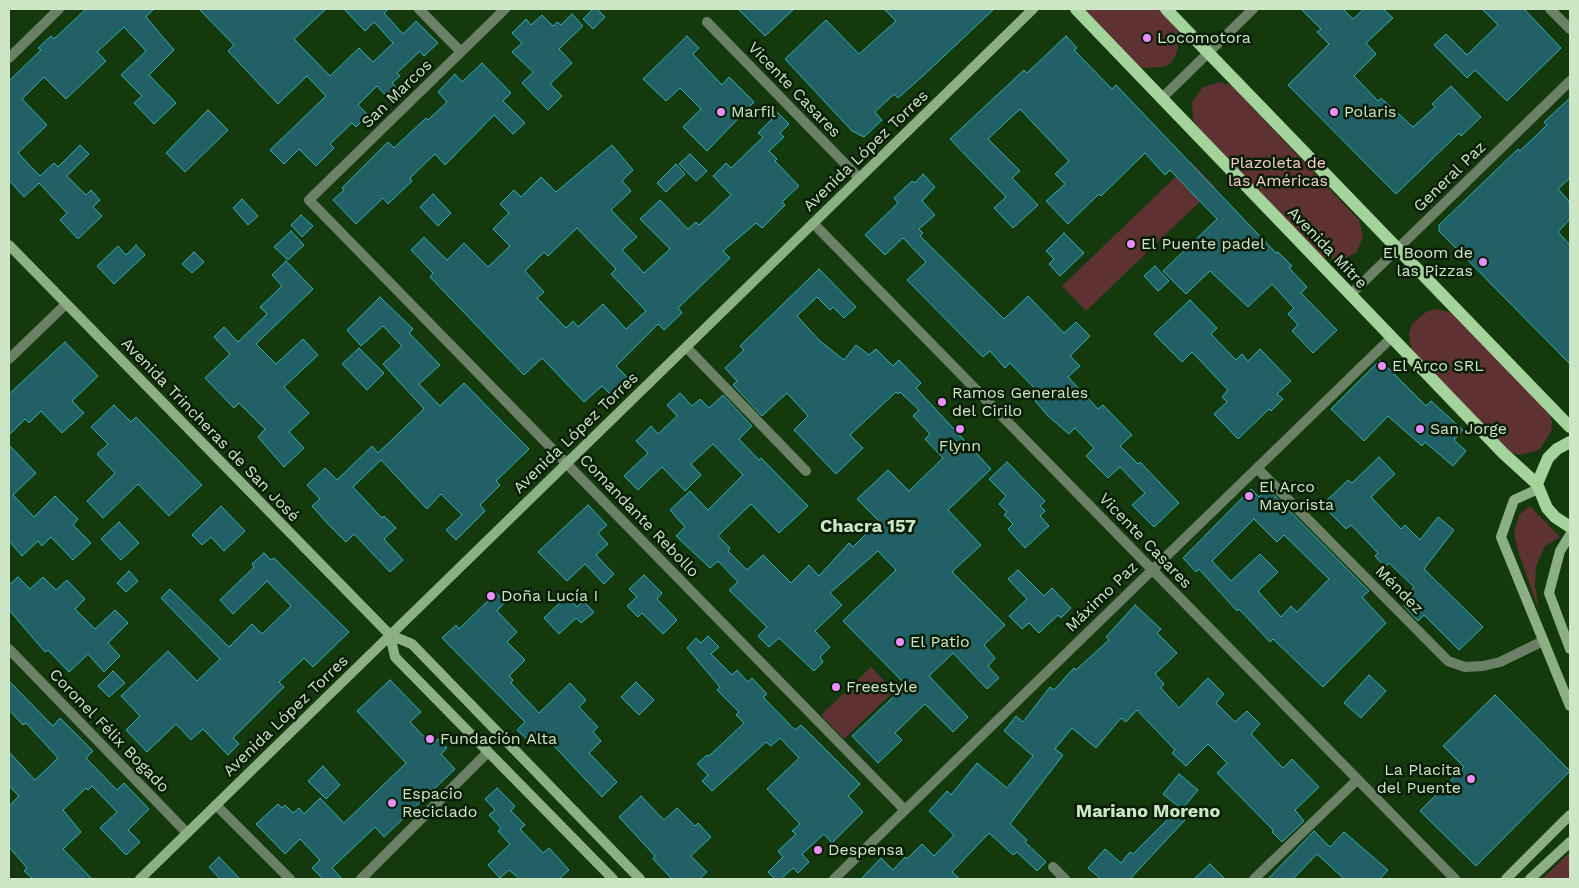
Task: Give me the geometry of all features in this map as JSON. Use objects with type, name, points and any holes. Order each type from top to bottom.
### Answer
[{"type":"main road","name":"Avenida López Torres","points":[[140,879],[1033,9]]},
{"type":"main road","name":"Avenida Mitre","points":[[1076,9],[1391,338],[1537,487]]},
{"type":"main road","points":[[1166,9],[1570,427]]},
{"type":"main road","name":"Avenida Trincheras de San José","points":[[9,245],[390,635]]},
{"type":"main road","points":[[1570,442],[1557,449],[1548,458],[1537,487],[1514,500],[1501,537],[1570,706]]},
{"type":"main road","points":[[1537,487],[1547,508],[1555,518],[1570,527]]},
{"type":"main road","points":[[1570,536],[1560,551],[1549,592],[1570,649]]},
{"type":"main road","points":[[390,635],[395,657],[613,879]]},
{"type":"main road","points":[[390,635],[412,644],[640,879]]},
{"type":"main road","points":[[1506,879],[1570,815]]},
{"type":"main road","points":[[1530,879],[1570,842]]},
{"type":"street","points":[[9,58],[59,9]]},
{"type":"street","points":[[420,9],[461,52]]},
{"type":"street","name":"San Marcos","points":[[310,200],[506,9]]},
{"type":"street","points":[[1161,99],[1254,9]]},
{"type":"street","points":[[1550,9],[1570,29]]},
{"type":"street","name":"Vicente Casares","points":[[707,22],[859,178]]},
{"type":"street","name":"General Paz","points":[[1350,295],[1570,81]]},
{"type":"street","name":"Comandante Rebollo","points":[[310,200],[905,810]]},
{"type":"street","name":"Vicente Casares","points":[[813,223],[1455,879]]},
{"type":"street","points":[[9,359],[66,304]]},
{"type":"street","name":"Máximo Paz","points":[[834,879],[1391,338]]},
{"type":"street","points":[[686,346],[806,471]]},
{"type":"street","name":"Méndez","points":[[1257,468],[1448,661],[1465,667],[1483,666],[1500,662],[1543,641]]},
{"type":"street","name":"Coronel Félix Bogado","points":[[9,649],[187,834]]},
{"type":"street","points":[[361,879],[488,752]]},
{"type":"street","points":[[1254,879],[1357,780]]},
{"type":"street","points":[[216,805],[290,879]]},
{"type":"street","points":[[1053,867],[1065,879]]},
{"type":"green space","points":[[1082,9],[1158,9],[1176,28],[1180,37],[1176,55],[1171,63],[1163,67],[1144,68],[1136,64]]},
{"type":"green space","name":"Plazoleta de las Américas","points":[[1219,82],[1231,85],[1359,220],[1363,237],[1356,253],[1339,261],[1322,257],[1198,127],[1193,120],[1192,102],[1202,88]]},
{"type":"green space","name":"El Puente padel","points":[[1191,162],[1215,187],[1086,311],[1062,286]]},
{"type":"green space","points":[[1436,309],[1454,313],[1549,412],[1552,422],[1551,432],[1539,450],[1519,455],[1509,452],[1412,352],[1409,334],[1412,324],[1426,312]]},
{"type":"green space","points":[[1530,506],[1560,537],[1545,546],[1536,567],[1535,585],[1539,611],[1517,548],[1514,533],[1519,515]]},
{"type":"green space","points":[[871,667],[894,691],[844,739],[821,715]]},
{"type":"green space","points":[[1570,852],[1570,879],[1542,879]]},
{"type":"building","points":[[86,9],[154,9],[146,17],[174,50],[149,75],[176,103],[154,124],[134,103],[142,96],[121,75],[146,51],[124,27],[97,52],[106,61],[66,99],[44,77],[22,99],[47,125],[18,153],[40,176],[54,163],[58,167],[80,145],[89,154],[67,176],[86,195],[91,190],[100,200],[93,207],[102,216],[78,239],[60,220],[67,213],[39,183],[24,197],[9,180],[9,81],[41,50],[38,48],[51,36],[54,39]]},
{"type":"building","points":[[199,9],[326,9],[294,39],[330,76],[359,48],[373,62],[393,43],[374,22],[365,31],[344,9],[389,9],[384,13],[403,34],[416,21],[438,43],[424,56],[420,51],[397,73],[400,76],[392,83],[397,88],[387,97],[377,86],[358,105],[368,115],[356,127],[352,123],[330,144],[334,148],[316,166],[299,149],[284,164],[270,150],[326,96],[307,76],[278,104],[228,51],[234,45]]},
{"type":"building","points":[[593,9],[597,9],[605,17],[593,29],[583,19]]},
{"type":"building","points":[[738,9],[794,9],[765,36]]},
{"type":"building","points":[[884,9],[994,9],[898,98],[894,94],[875,112],[882,120],[864,137],[852,131],[785,59],[826,20],[859,54],[896,21]]},
{"type":"building","points":[[1301,9],[1343,9],[1353,19],[1364,9],[1383,9],[1393,18],[1366,43],[1376,54],[1354,76],[1378,101],[1381,98],[1413,127],[1435,107],[1432,104],[1451,86],[1481,117],[1461,136],[1459,133],[1396,194],[1288,85],[1329,44],[1317,32],[1321,29]]},
{"type":"building","points":[[1482,9],[1524,9],[1561,48],[1507,101],[1475,70],[1467,78],[1434,45],[1446,34],[1467,55],[1498,25]]},
{"type":"building","points":[[572,14],[583,26],[559,49],[572,63],[550,84],[562,96],[548,110],[522,83],[533,72],[512,52],[522,43],[512,33],[526,19],[531,25],[542,15],[553,26],[557,22],[561,25]]},
{"type":"building","points":[[687,36],[699,48],[693,54],[722,85],[729,77],[754,102],[707,151],[683,127],[701,109],[680,88],[666,101],[643,79]]},
{"type":"building","points":[[1066,36],[1077,48],[1074,50],[1112,89],[1116,85],[1276,253],[1278,252],[1292,266],[1289,268],[1307,287],[1301,293],[1337,330],[1313,353],[1292,331],[1298,325],[1288,314],[1294,308],[1272,284],[1248,307],[1210,271],[1186,294],[1163,271],[1217,219],[1170,170],[1165,175],[1145,153],[1101,196],[1099,194],[1068,224],[1046,201],[1065,184],[1055,174],[1069,161],[1020,109],[988,139],[1020,171],[1012,178],[1038,205],[1013,228],[994,208],[1006,197],[950,139],[1024,70],[1027,73]]},
{"type":"building","points":[[482,63],[511,93],[503,101],[525,123],[513,134],[494,115],[445,165],[435,154],[410,178],[412,181],[388,204],[383,198],[356,224],[333,200],[344,190],[342,188],[388,142],[394,148],[426,118],[428,120],[447,102],[438,92],[455,74],[462,82]]},
{"type":"building","points":[[1570,98],[1570,178],[1558,189],[1570,202],[1570,219],[1558,232],[1570,245],[1570,364],[1439,231],[1439,225],[1518,149],[1520,151],[1547,125],[1544,122]]},
{"type":"building","points":[[208,110],[228,130],[185,172],[166,153]]},
{"type":"building","points":[[778,113],[789,124],[780,133],[784,137],[769,151],[777,159],[775,161],[799,186],[782,202],[785,205],[762,228],[756,223],[723,251],[730,258],[678,308],[682,313],[664,330],[658,324],[616,366],[629,379],[612,396],[602,386],[584,402],[542,358],[524,375],[430,277],[433,273],[411,250],[424,237],[447,260],[464,243],[488,267],[510,246],[493,229],[509,213],[500,204],[514,190],[521,197],[541,177],[556,192],[612,145],[633,170],[622,181],[631,191],[611,210],[637,237],[622,250],[644,273],[670,249],[640,219],[660,200],[688,229],[696,222],[699,225],[731,195],[713,176],[726,163],[731,168],[763,137],[758,133]],"holes":[[[577,228],[616,269],[611,274],[646,311],[626,329],[603,304],[578,327],[573,321],[566,328],[537,298],[544,292],[525,271],[544,252],[548,256]]]},
{"type":"building","points":[[690,154],[707,171],[696,181],[679,164]]},
{"type":"building","points":[[676,164],[685,174],[666,192],[657,183]]},
{"type":"building","points":[[923,174],[935,187],[922,201],[935,215],[919,229],[923,233],[920,236],[1004,319],[1028,296],[1064,333],[1076,322],[1090,336],[1070,356],[1080,366],[1068,377],[1098,409],[1103,405],[1132,435],[1120,446],[1138,464],[1140,462],[1179,503],[1154,527],[1132,505],[1145,493],[1120,467],[1108,478],[1086,456],[1094,448],[1075,428],[1069,434],[1048,416],[1035,401],[1041,395],[1010,363],[1005,368],[990,351],[983,357],[907,280],[926,262],[903,238],[885,255],[865,235],[898,203],[894,198],[912,181],[915,183]]},
{"type":"building","points":[[433,194],[451,213],[438,226],[420,207]]},
{"type":"building","points":[[242,199],[258,216],[248,225],[233,208]]},
{"type":"building","points":[[301,215],[313,226],[302,237],[291,225]]},
{"type":"building","points":[[291,231],[304,245],[288,260],[274,247]]},
{"type":"building","points":[[1064,233],[1084,253],[1060,276],[1049,264],[1054,259],[1046,251]]},
{"type":"building","points":[[136,245],[145,255],[114,284],[97,266],[118,246],[126,255]]},
{"type":"building","points":[[194,252],[204,262],[192,273],[182,264]]},
{"type":"building","points":[[286,261],[313,289],[256,344],[276,364],[303,339],[318,355],[284,387],[309,413],[289,432],[304,448],[284,467],[258,437],[265,429],[239,403],[234,408],[205,378],[230,354],[214,337],[224,327],[238,342],[267,314],[260,307],[282,286],[272,275]]},
{"type":"building","points":[[1155,266],[1169,281],[1158,291],[1144,276]]},
{"type":"building","points":[[819,269],[856,307],[844,318],[833,307],[830,310],[817,297],[797,316],[820,341],[844,360],[856,345],[869,355],[876,349],[893,366],[899,360],[921,383],[916,388],[991,469],[948,510],[981,545],[952,572],[1005,625],[984,645],[995,658],[988,666],[999,678],[987,689],[953,653],[929,676],[968,717],[953,732],[925,704],[895,733],[902,740],[878,763],[852,736],[906,685],[843,621],[896,570],[878,551],[830,593],[842,605],[815,631],[830,647],[820,657],[823,662],[814,671],[779,638],[769,647],[758,636],[767,627],[729,590],[738,582],[718,561],[710,568],[676,536],[685,527],[670,510],[690,491],[708,510],[743,475],[713,444],[691,464],[701,475],[685,491],[662,467],[638,490],[624,476],[648,453],[636,441],[651,426],[658,434],[677,416],[667,405],[680,393],[692,406],[700,399],[709,408],[723,395],[752,426],[739,439],[759,460],[761,458],[808,506],[779,533],[751,504],[718,536],[730,548],[728,551],[747,570],[763,555],[791,583],[809,565],[819,576],[849,543],[853,547],[879,521],[857,499],[888,470],[909,491],[943,458],[925,439],[930,434],[913,416],[919,410],[900,392],[898,394],[896,392],[850,435],[863,448],[836,474],[794,430],[808,416],[787,393],[762,416],[733,385],[737,381],[725,368],[744,350],[740,346]]},
{"type":"building","points":[[380,297],[413,329],[409,333],[440,365],[419,384],[440,406],[464,383],[529,449],[496,481],[500,485],[480,505],[485,511],[456,540],[446,530],[462,515],[441,494],[427,509],[381,460],[353,487],[382,518],[384,516],[396,528],[384,539],[403,560],[390,572],[354,534],[346,542],[328,524],[312,506],[320,499],[307,485],[325,468],[337,480],[372,446],[378,453],[424,409],[383,364],[402,346],[383,326],[361,346],[347,330]]},
{"type":"building","points":[[1190,300],[1217,328],[1211,334],[1236,360],[1242,354],[1248,361],[1260,349],[1291,381],[1277,394],[1283,399],[1271,411],[1269,409],[1238,439],[1214,414],[1227,402],[1222,397],[1228,390],[1192,352],[1182,362],[1154,334]]},
{"type":"building","points":[[65,342],[98,376],[72,401],[84,413],[62,433],[41,411],[29,423],[25,419],[9,435],[9,394]]},
{"type":"building","points":[[359,348],[384,373],[367,390],[342,364]]},
{"type":"building","points":[[1380,360],[1426,406],[1431,401],[1463,430],[1454,440],[1466,451],[1453,466],[1425,442],[1422,446],[1388,416],[1364,441],[1331,409]]},
{"type":"building","points":[[114,405],[131,422],[136,417],[202,485],[169,516],[138,484],[103,518],[87,501],[115,473],[97,454],[108,444],[91,427]]},
{"type":"building","points":[[9,445],[36,473],[13,495],[34,517],[55,496],[78,519],[73,525],[91,543],[73,560],[51,537],[42,546],[38,541],[22,556],[9,541]]},
{"type":"building","points":[[1379,457],[1395,474],[1371,497],[1401,529],[1405,525],[1420,540],[1438,517],[1454,530],[1424,569],[1483,627],[1459,650],[1424,615],[1418,621],[1404,606],[1412,598],[1408,594],[1414,587],[1389,563],[1385,567],[1375,556],[1378,553],[1351,525],[1346,529],[1322,505],[1348,480],[1352,483]]},
{"type":"building","points":[[1007,462],[1045,501],[1040,506],[1045,511],[1040,516],[1049,526],[1025,548],[1008,529],[1013,524],[1004,515],[1007,512],[999,504],[1006,496],[989,479]]},
{"type":"building","points":[[1267,488],[1369,591],[1362,597],[1386,623],[1323,687],[1273,639],[1270,642],[1239,609],[1237,611],[1199,569],[1196,572],[1183,558],[1251,489],[1259,497]],"holes":[[[1254,519],[1277,542],[1284,535],[1329,579],[1297,612],[1291,606],[1281,617],[1258,591],[1278,572],[1260,554],[1231,581],[1212,561]]]},
{"type":"building","points":[[588,505],[607,525],[598,533],[608,544],[596,555],[614,574],[604,584],[585,564],[567,581],[538,552]]},
{"type":"building","points":[[221,506],[245,531],[224,551],[211,537],[202,545],[192,535]]},
{"type":"building","points":[[119,522],[139,543],[121,560],[101,539]]},
{"type":"building","points":[[264,553],[271,560],[274,558],[349,632],[313,667],[304,658],[279,682],[284,687],[233,738],[239,744],[228,755],[203,729],[191,740],[176,724],[147,752],[126,730],[140,716],[121,696],[168,651],[197,681],[220,659],[161,598],[170,589],[229,647],[252,624],[262,634],[291,606],[267,581],[233,614],[220,600],[254,567],[252,564]]},
{"type":"building","points":[[1018,570],[1044,596],[1052,588],[1071,608],[1061,618],[1058,615],[1039,633],[1029,623],[1022,629],[1009,616],[1027,599],[1008,579]]},
{"type":"building","points":[[129,571],[138,581],[126,592],[117,583]]},
{"type":"building","points":[[644,575],[662,593],[657,599],[677,620],[663,634],[642,613],[638,617],[627,606],[637,597],[629,589]]},
{"type":"building","points":[[18,577],[30,589],[43,577],[56,590],[67,580],[85,599],[75,609],[95,629],[115,610],[128,623],[108,643],[120,656],[104,672],[88,654],[69,672],[48,650],[45,652],[9,610],[9,585]]},
{"type":"building","points":[[496,593],[505,602],[497,611],[517,632],[507,642],[525,660],[509,676],[513,680],[511,683],[539,713],[570,683],[586,700],[579,707],[598,727],[593,732],[601,741],[589,753],[617,782],[602,797],[539,730],[528,740],[517,730],[525,722],[442,638],[456,625],[459,629]]},
{"type":"building","points":[[567,596],[577,607],[583,601],[594,612],[581,623],[576,618],[559,634],[544,618]]},
{"type":"building","points":[[1135,605],[1161,629],[1157,633],[1177,653],[1155,674],[1164,684],[1161,688],[1179,708],[1208,678],[1224,694],[1216,703],[1235,722],[1247,711],[1260,724],[1251,734],[1283,768],[1292,759],[1319,787],[1295,810],[1304,821],[1282,842],[1272,832],[1273,830],[1217,773],[1227,763],[1208,744],[1186,766],[1172,753],[1175,750],[1137,710],[1126,722],[1121,718],[1096,748],[1072,728],[1055,749],[1063,755],[1010,824],[1046,862],[1037,871],[1017,852],[1013,855],[989,833],[952,872],[960,879],[861,879],[881,858],[893,870],[905,857],[907,859],[922,844],[934,856],[954,835],[929,811],[947,791],[951,795],[977,763],[1007,788],[1033,756],[1004,731],[1016,716],[1023,722],[1050,687],[1054,690],[1074,668],[1076,670],[1109,640],[1106,637]]},
{"type":"building","points":[[708,636],[719,647],[711,654],[732,675],[737,670],[748,682],[752,678],[767,694],[763,697],[795,730],[801,725],[860,784],[848,796],[863,812],[832,843],[824,834],[802,854],[809,862],[798,873],[793,868],[781,879],[775,879],[768,872],[783,857],[778,851],[796,834],[792,831],[800,824],[767,789],[799,758],[780,738],[771,746],[766,742],[712,791],[702,781],[708,775],[697,764],[707,755],[709,756],[744,723],[736,715],[739,712],[717,690],[720,687],[687,648],[696,638],[701,643]]},
{"type":"building","points":[[113,671],[125,683],[109,697],[98,686]]},
{"type":"building","points":[[1369,675],[1386,691],[1361,718],[1344,703]]},
{"type":"building","points":[[390,680],[421,712],[410,722],[432,745],[438,739],[447,748],[441,754],[455,769],[384,837],[375,827],[332,868],[342,879],[323,879],[312,868],[320,860],[300,839],[285,854],[256,824],[278,804],[282,808],[285,805],[293,813],[299,808],[304,814],[320,798],[344,823],[406,763],[357,711]]},
{"type":"building","points":[[9,681],[53,726],[60,718],[93,751],[86,758],[117,790],[124,783],[149,809],[128,830],[140,842],[126,855],[100,828],[117,812],[92,786],[88,790],[86,788],[63,810],[81,832],[63,849],[92,879],[33,879],[24,871],[27,868],[9,847],[9,806],[19,796],[9,786],[9,752],[35,780],[58,758],[26,723],[23,725],[9,710]]},
{"type":"building","points":[[636,682],[654,700],[639,715],[621,697]]},
{"type":"building","points":[[1495,695],[1570,771],[1476,866],[1420,811],[1464,767],[1443,746]]},
{"type":"building","points":[[323,766],[340,785],[326,799],[308,781]]},
{"type":"building","points":[[1179,774],[1198,790],[1182,809],[1163,794]]},
{"type":"building","points":[[497,788],[515,806],[511,811],[525,825],[520,829],[543,853],[549,848],[569,870],[559,879],[520,879],[509,870],[500,878],[488,865],[510,844],[498,831],[501,828],[489,815],[495,810],[485,799]]},
{"type":"building","points":[[641,796],[664,820],[677,808],[695,826],[698,823],[711,837],[691,856],[707,872],[699,879],[672,879],[653,859],[655,856],[619,817]]},
{"type":"building","points":[[1176,811],[1185,820],[1130,879],[1101,879],[1088,868],[1105,849],[1121,863],[1130,852],[1133,854]]},
{"type":"building","points":[[1314,831],[1330,847],[1344,832],[1388,870],[1380,879],[1344,879],[1317,854],[1293,879],[1268,879]]},
{"type":"building","points":[[219,857],[240,879],[220,879],[209,867]]},
{"type":"building","points":[[1210,864],[1225,879],[1194,879]]},
{"type":"place","name":"Locomotora","points":[[1147,38]]},
{"type":"place","name":"Marfil","points":[[721,112]]},
{"type":"place","name":"Polaris","points":[[1334,112]]},
{"type":"place","name":"El Puente padel","points":[[1131,244]]},
{"type":"place","name":"El Boom de las Pizzas","points":[[1483,262]]},
{"type":"place","name":"El Arco SRL","points":[[1382,366]]},
{"type":"place","name":"Ramos Generales del Cirilo","points":[[942,402]]},
{"type":"place","name":"Flynn","points":[[960,429]]},
{"type":"place","name":"San Jorge","points":[[1420,429]]},
{"type":"place","name":"El Arco Mayorista","points":[[1249,496]]},
{"type":"place","name":"Doña Lucía I","points":[[491,596]]},
{"type":"place","name":"El Patio","points":[[900,642]]},
{"type":"place","name":"Freestyle","points":[[836,687]]},
{"type":"place","name":"Fundación Alta","points":[[430,739]]},
{"type":"place","name":"La Placita del Puente","points":[[1471,779]]},
{"type":"place","name":"Espacio Reciclado","points":[[392,803]]},
{"type":"place","name":"Despensa","points":[[818,850]]},
{"type":"district","name":"Chacra 157","points":[[868,527]]},
{"type":"district","name":"Mariano Moreno","points":[[1148,812]]}]
